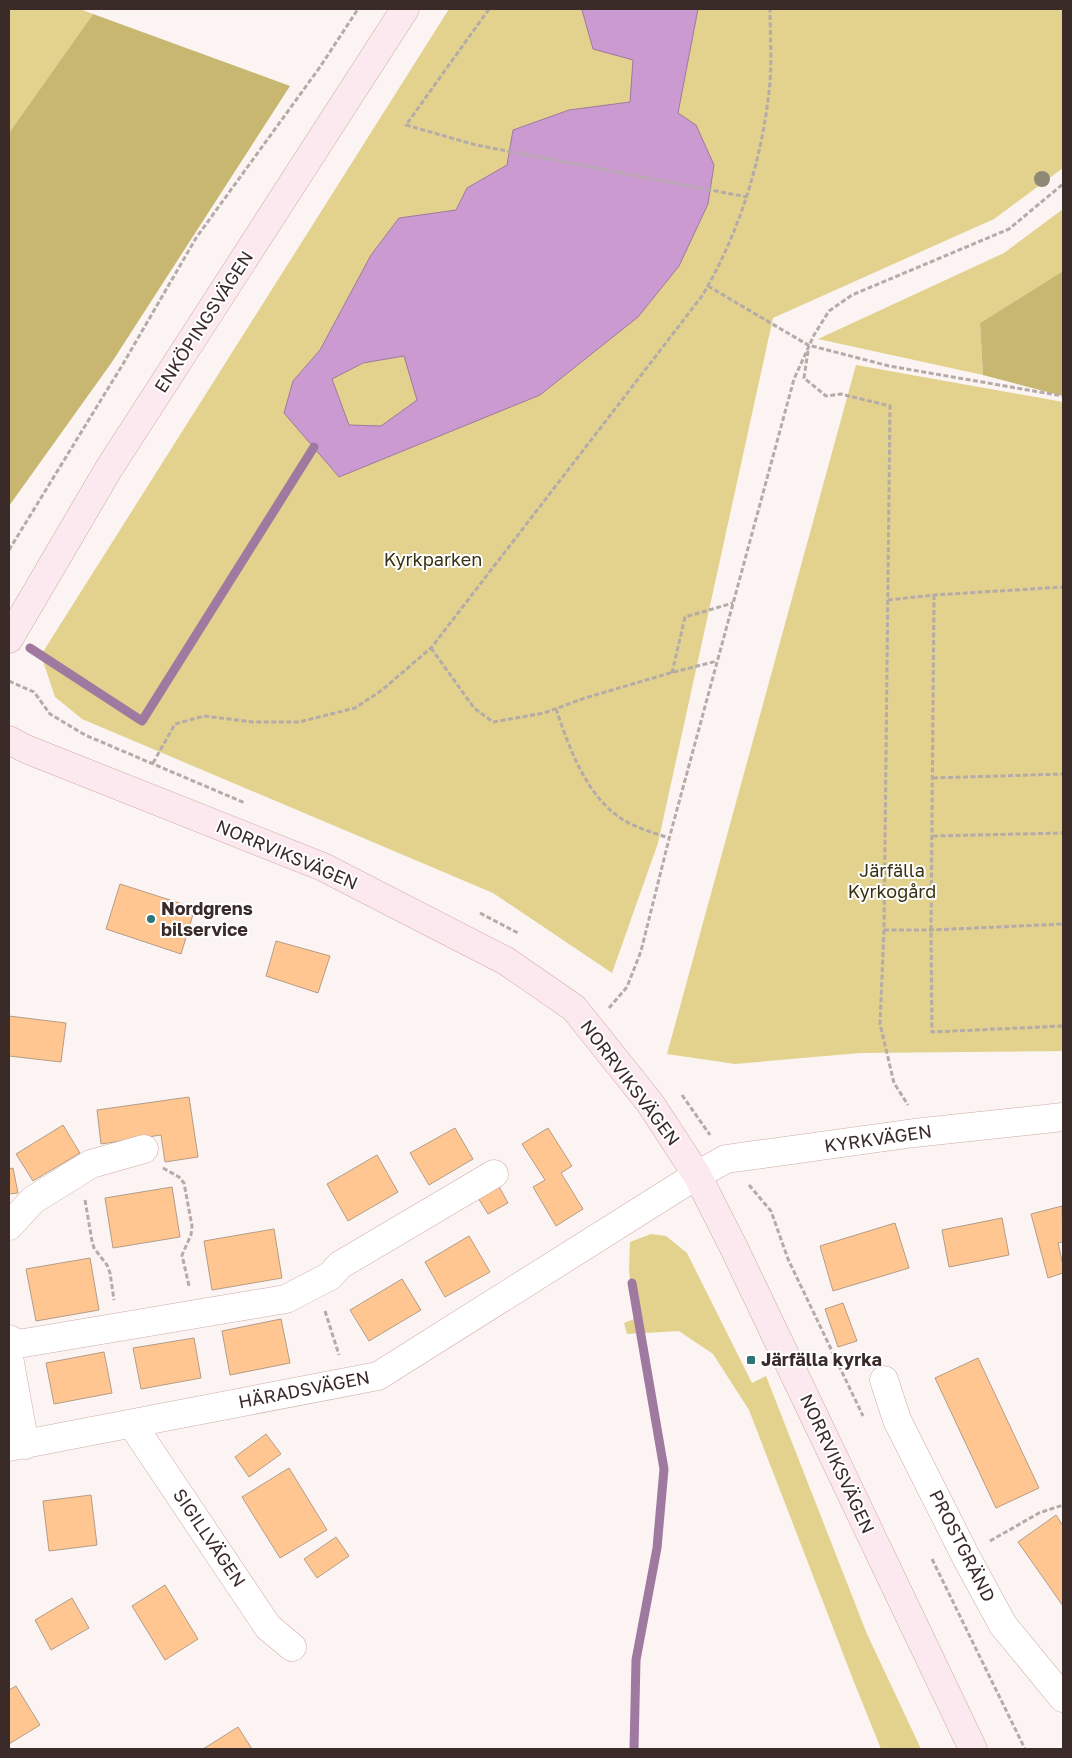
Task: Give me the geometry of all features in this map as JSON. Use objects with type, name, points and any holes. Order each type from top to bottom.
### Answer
[{"type":"street","name":"ENKÖPINGSVÄGEN","points":[[9,638],[108,470],[405,9]]},
{"type":"street","name":"NORRVIKSVÄGEN","points":[[9,740],[323,867],[506,961],[574,1008],[650,1103],[696,1175],[733,1246],[973,1749]]},
{"type":"street","name":"KYRKVÄGEN","points":[[696,1175],[726,1159],[914,1133],[1063,1117]]},
{"type":"street","points":[[9,1226],[33,1200],[91,1164],[144,1149]]},
{"type":"street","points":[[9,1339],[18,1344],[286,1299],[330,1276],[340,1265],[494,1174]]},
{"type":"street","name":"HÄRADSVÄGEN","points":[[17,1446],[378,1376],[696,1175]]},
{"type":"street","points":[[9,1357],[17,1446]]},
{"type":"street","name":"PROSTGRÄND","points":[[884,1380],[897,1420],[966,1557],[1003,1625],[1063,1698]]},
{"type":"street","name":"SIGILLVÄGEN","points":[[132,1424],[268,1627],[292,1647]]},
{"type":"path","points":[[9,550],[118,372],[196,238],[320,67],[358,9]]},
{"type":"path","points":[[489,9],[406,124],[476,146],[747,197]]},
{"type":"path","points":[[153,762],[175,724],[204,716],[253,722],[299,722],[355,708],[382,690],[431,648],[708,286],[734,232],[747,197],[762,135],[770,81],[770,9]]},
{"type":"path","points":[[607,1010],[627,987],[641,951],[669,838],[794,379],[808,345],[829,311],[852,295],[1009,229],[1063,184]]},
{"type":"path","points":[[708,286],[808,345],[889,366],[1063,396]]},
{"type":"path","points":[[808,345],[804,378],[826,396],[842,394],[890,406],[884,930],[880,1024],[894,1084],[907,1103],[914,1133]]},
{"type":"path","points":[[888,600],[934,595],[1063,587]]},
{"type":"path","points":[[934,595],[932,1032],[1063,1026]]},
{"type":"path","points":[[672,673],[685,617],[733,603]]},
{"type":"path","points":[[431,648],[474,708],[493,722],[544,714],[585,698],[717,661]]},
{"type":"path","points":[[9,681],[34,692]]},
{"type":"path","points":[[556,709],[569,747],[594,795],[622,820],[669,838]]},
{"type":"path","points":[[933,778],[1063,774]]},
{"type":"path","points":[[933,836],[1063,833]]},
{"type":"path","points":[[884,930],[931,930],[1063,924]]},
{"type":"path","points":[[144,1149],[154,1162],[180,1176],[184,1182],[192,1226],[191,1235],[182,1255],[195,1314]]},
{"type":"path","points":[[74,1174],[84,1192],[94,1248],[110,1273],[118,1327]]},
{"type":"path","points":[[330,1276],[324,1301],[341,1360]]},
{"type":"path","points":[[966,1557],[1039,1513],[1063,1505]]},
{"type":"green space","points":[[9,9],[80,9],[93,14],[9,133]]},
{"type":"green space","name":"Kyrkparken","points":[[449,9],[1063,9],[1063,168],[994,219],[773,318],[658,843],[612,973],[493,893],[82,719],[55,697],[41,655]]},
{"type":"green space","points":[[1063,209],[1063,271],[980,323],[983,375],[818,339],[1004,253]]},
{"type":"green space","name":"Järfälla Kyrkogård","points":[[856,365],[1063,402],[1063,1051],[860,1053],[735,1064],[667,1054]]},
{"type":"green space","points":[[651,1234],[666,1236],[687,1253],[752,1383],[766,1376],[867,1634],[921,1749],[881,1749],[749,1410],[713,1354],[679,1331],[627,1334],[624,1323],[634,1319],[629,1270],[630,1242]]},
{"type":"shaded area","points":[[698,9],[678,113],[696,125],[714,165],[708,204],[679,266],[638,317],[540,395],[339,477],[284,413],[293,381],[320,350],[371,255],[399,218],[456,210],[467,188],[507,165],[513,130],[569,110],[630,102],[633,60],[593,49],[582,10]],"holes":[[[404,356],[417,400],[381,426],[349,425],[332,379],[363,363]]]},
{"type":"shaded area","points":[[93,14],[290,86],[112,362],[9,506],[9,133]]},
{"type":"shaded area","points":[[1063,271],[1063,396],[983,375],[980,323]]},
{"type":"building","name":"Nordgrens bilservice","points":[[120,884],[195,908],[181,954],[106,929]]},
{"type":"building","points":[[276,941],[330,956],[318,993],[266,976]]},
{"type":"building","points":[[9,1016],[66,1023],[61,1062],[9,1056]]},
{"type":"building","points":[[189,1097],[198,1157],[165,1162],[161,1135],[101,1144],[97,1110]]},
{"type":"building","points":[[63,1125],[80,1153],[33,1181],[16,1154]]},
{"type":"building","points":[[455,1128],[473,1159],[429,1185],[410,1153]]},
{"type":"building","points":[[548,1128],[572,1166],[561,1173],[583,1209],[556,1226],[533,1187],[545,1180],[522,1144]]},
{"type":"building","points":[[377,1155],[398,1192],[348,1221],[327,1184]]},
{"type":"building","points":[[13,1168],[18,1193],[9,1194],[9,1169]]},
{"type":"building","points":[[496,1181],[508,1203],[488,1214],[475,1193]]},
{"type":"building","points":[[172,1187],[180,1237],[113,1248],[105,1198]]},
{"type":"building","points":[[1062,1206],[1063,1242],[1058,1243],[1063,1273],[1048,1278],[1031,1214]]},
{"type":"building","points":[[1002,1218],[1009,1255],[949,1267],[942,1230]]},
{"type":"building","points":[[895,1223],[909,1268],[833,1291],[820,1246]]},
{"type":"building","points":[[274,1229],[282,1278],[212,1290],[204,1241]]},
{"type":"building","points":[[469,1236],[490,1272],[445,1297],[425,1262]]},
{"type":"building","points":[[90,1258],[99,1310],[36,1321],[26,1269]]},
{"type":"building","points":[[402,1279],[421,1310],[369,1341],[350,1310]]},
{"type":"building","points":[[843,1303],[857,1341],[838,1347],[825,1309]]},
{"type":"building","points":[[281,1319],[290,1363],[230,1375],[222,1331]]},
{"type":"building","points":[[194,1338],[201,1378],[141,1389],[133,1348]]},
{"type":"building","points":[[104,1352],[112,1393],[54,1404],[46,1363]]},
{"type":"building","points":[[978,1358],[1039,1488],[996,1508],[935,1378]]},
{"type":"building","points":[[266,1434],[281,1454],[249,1477],[235,1457]]},
{"type":"building","points":[[289,1468],[327,1530],[280,1558],[242,1497]]},
{"type":"building","points":[[91,1495],[97,1545],[49,1551],[43,1501]]},
{"type":"building","points":[[1056,1515],[1063,1526],[1063,1606],[1018,1542]]},
{"type":"building","points":[[336,1537],[349,1556],[317,1578],[304,1559]]},
{"type":"building","points":[[165,1585],[198,1639],[165,1660],[132,1606]]},
{"type":"building","points":[[72,1598],[89,1628],[51,1650],[35,1620]]},
{"type":"building","points":[[16,1686],[40,1725],[9,1744],[9,1690]]},
{"type":"building","points":[[238,1727],[252,1749],[203,1749]]},
{"type":"waterway","points":[[30,648],[142,721],[314,447]]},
{"type":"waterway","points":[[632,1283],[664,1469],[657,1548],[636,1660],[634,1749]]},
{"type":"place","name":"Nordgrens bilservice","points":[[151,919]]},
{"type":"place","name":"Järfälla kyrka","points":[[751,1360]]}]
